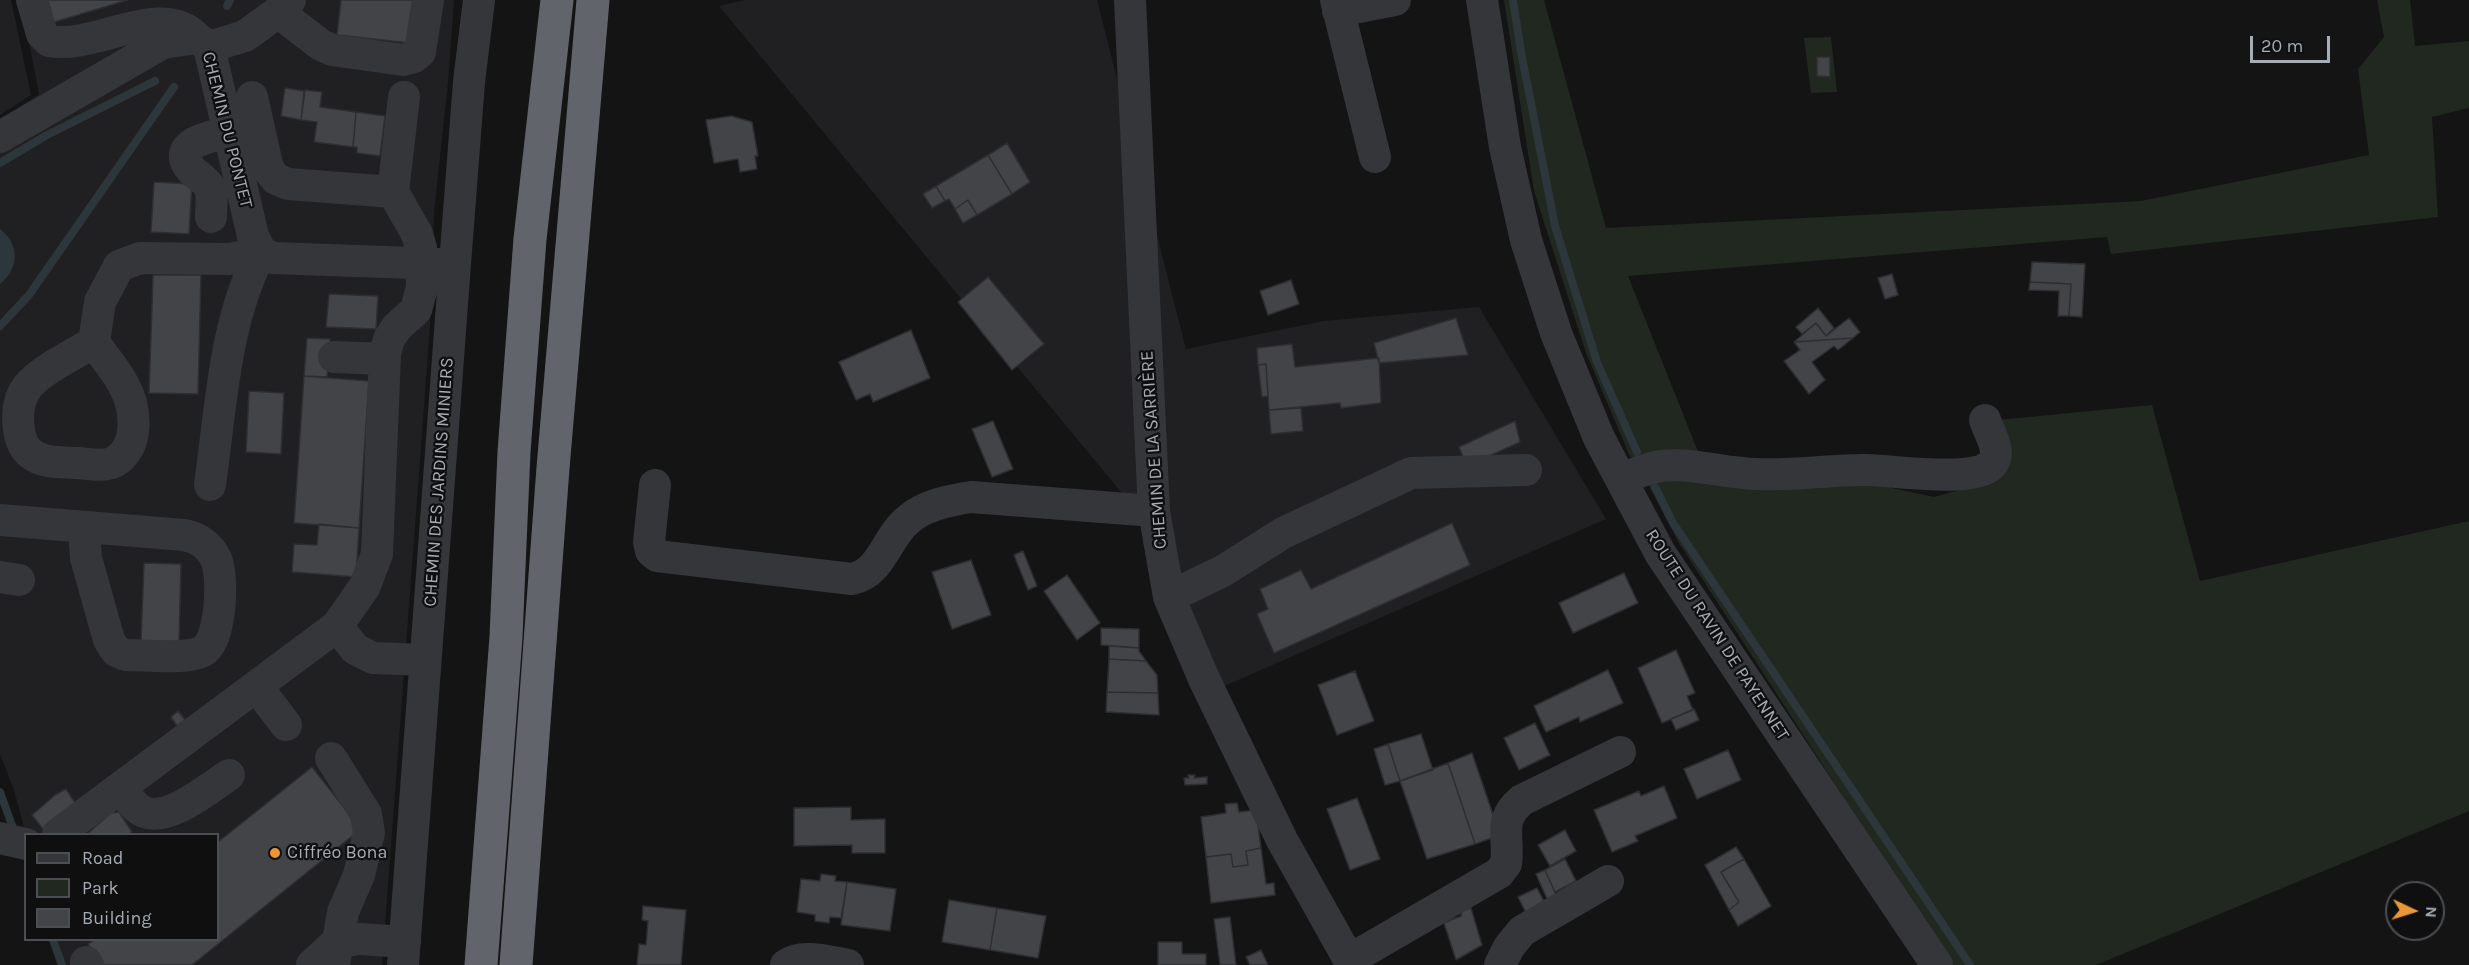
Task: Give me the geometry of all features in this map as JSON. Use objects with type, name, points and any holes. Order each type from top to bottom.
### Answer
[{"type":"highway","points":[[506,637],[500,396],[516,197],[541,0]]},
{"type":"highway","points":[[481,965],[506,637],[514,452],[530,239],[557,0]]},
{"type":"highway","points":[[516,965],[553,468],[593,0]]},
{"type":"street","points":[[32,0],[42,34],[49,41],[66,41],[144,3],[169,9],[183,18],[203,42]]},
{"type":"street","points":[[193,0],[203,42]]},
{"type":"street","points":[[203,42],[245,36],[284,6],[321,45],[332,50],[403,60],[414,57],[420,52],[428,0]]},
{"type":"street","name":"CHEMIN DES JARDINS MINIERS","points":[[404,953],[469,82],[479,0]]},
{"type":"street","name":"CHEMIN DE LA SARRIÈRE","points":[[1130,0],[1154,511],[1169,597],[1204,679],[1282,840],[1351,963]]},
{"type":"street","points":[[1375,157],[1337,5],[1395,0]]},
{"type":"street","name":"ROUTE DU RAVIN DE PAYENNET","points":[[1482,0],[1504,147],[1527,240],[1556,333],[1599,438],[1660,554],[1937,965]]},
{"type":"street","name":"CHEMIN DU PONTET","points":[[0,137],[163,43],[203,42],[229,132],[253,236],[261,252]]},
{"type":"street","points":[[252,97],[268,169],[276,179],[288,184],[393,192]]},
{"type":"street","points":[[59,833],[337,626],[365,586],[377,554],[385,359],[389,339],[397,327],[416,310],[422,287],[422,263],[417,234],[393,192],[404,98]]},
{"type":"street","points":[[211,217],[211,190],[206,182],[189,167],[186,161],[187,150],[192,143],[229,132]]},
{"type":"street","points":[[94,342],[100,302],[119,266],[140,258],[230,259],[261,252],[273,258],[455,264]]},
{"type":"street","points":[[210,485],[232,337],[248,276],[261,252]]},
{"type":"street","points":[[334,357],[385,359]]},
{"type":"street","points":[[1621,479],[1657,467],[1676,466],[1753,474],[1864,470],[1949,474],[1977,472],[1990,465],[1996,457],[1996,450],[1985,420]]},
{"type":"street","points":[[1169,597],[1223,572],[1283,533],[1411,473],[1526,470]]},
{"type":"street","points":[[655,485],[649,542],[651,551],[657,556],[852,579],[872,571],[898,529],[909,518],[923,510],[957,499],[971,497],[1154,511]]},
{"type":"street","points":[[0,520],[184,535],[198,538],[208,547],[216,560],[220,576],[216,630],[210,646],[190,655],[125,655],[116,651],[109,640],[86,558],[84,527]]},
{"type":"street","points":[[337,626],[355,649],[373,658],[425,660]]},
{"type":"street","points":[[256,687],[286,725]]},
{"type":"street","points":[[1351,963],[1499,873],[1506,864],[1506,819],[1512,809],[1522,800],[1620,752]]},
{"type":"street","points":[[331,758],[366,814],[369,833],[359,875],[343,912],[336,954]]},
{"type":"street","points":[[121,788],[133,804],[145,812],[172,812],[230,775]]},
{"type":"street","points":[[0,838],[24,844]]},
{"type":"street","points":[[1500,965],[1509,947],[1522,931],[1608,881]]},
{"type":"street","points":[[312,965],[360,939],[404,953]]},
{"type":"street","points":[[786,965],[791,961],[818,960],[848,965]]},
{"type":"shaded area","points":[[0,0],[11,0],[31,95],[0,115]]},
{"type":"shaded area","points":[[21,0],[454,0],[448,83],[434,212],[430,326],[382,965],[59,965],[52,941],[219,941],[219,833],[26,833],[14,790],[0,754],[0,120],[39,94]]},
{"type":"shaded area","points":[[745,0],[1097,0],[1186,349],[1324,321],[1479,307],[1606,519],[1222,687],[1130,503],[719,6]]},
{"type":"shaded area","points":[[0,229],[11,242],[15,256],[11,271],[0,284]]},
{"type":"green space","points":[[1504,0],[1544,0],[1606,228],[2141,201],[2369,155],[2358,69],[2384,37],[2377,0],[2410,0],[2415,46],[2469,41],[2469,108],[2432,117],[2438,217],[2111,254],[2107,237],[1628,276],[1701,459],[1659,451],[1632,461],[1586,353],[1534,191]]},
{"type":"green space","points":[[1831,37],[1837,92],[1811,93],[1804,38]]},
{"type":"green space","points":[[2152,405],[2200,581],[2469,521],[2469,811],[2096,965],[1952,965],[1679,543],[1648,484],[1663,473],[1850,479],[1934,497],[1978,485],[1998,420]]},
{"type":"building","points":[[45,0],[128,0],[51,23]]},
{"type":"building","points":[[341,0],[414,0],[410,43],[337,35]]},
{"type":"building","points":[[1817,57],[1830,57],[1830,77],[1817,76]]},
{"type":"building","points":[[285,88],[304,91],[301,120],[281,116]]},
{"type":"building","points":[[305,90],[322,92],[320,107],[356,112],[353,147],[314,142],[317,122],[301,120]]},
{"type":"building","points":[[356,112],[385,116],[380,156],[357,153],[357,147],[353,147]]},
{"type":"building","points":[[731,116],[752,122],[758,156],[755,156],[757,169],[740,172],[738,159],[714,163],[706,120]]},
{"type":"building","points":[[1007,143],[1030,182],[1012,194],[988,155]]},
{"type":"building","points":[[988,155],[1012,194],[977,215],[968,200],[955,209],[949,199],[945,201],[936,186]]},
{"type":"building","points":[[154,182],[192,184],[189,234],[151,232]]},
{"type":"building","points":[[936,186],[945,201],[932,208],[923,194]]},
{"type":"building","points":[[968,200],[977,215],[963,223],[955,209]]},
{"type":"building","points":[[2032,262],[2085,264],[2082,317],[2069,316],[2071,284],[2030,282]]},
{"type":"building","points":[[1892,274],[1898,295],[1885,299],[1878,278]]},
{"type":"building","points":[[153,275],[201,275],[198,394],[149,393]]},
{"type":"building","points":[[988,277],[1044,344],[1012,370],[958,302]]},
{"type":"building","points":[[1291,280],[1299,304],[1268,315],[1260,291]]},
{"type":"building","points":[[2030,282],[2071,284],[2069,316],[2058,316],[2059,291],[2029,290]]},
{"type":"building","points":[[329,294],[378,296],[376,329],[326,327]]},
{"type":"building","points":[[1818,308],[1834,328],[1826,336],[1816,323],[1802,334],[1796,327]]},
{"type":"building","points":[[1456,318],[1468,355],[1379,363],[1374,343]]},
{"type":"building","points":[[1849,318],[1860,332],[1853,338],[1794,342],[1816,323],[1826,336]]},
{"type":"building","points":[[911,330],[930,378],[873,402],[870,394],[856,400],[839,362]]},
{"type":"building","points":[[307,338],[330,339],[327,377],[304,376]]},
{"type":"building","points":[[1853,338],[1838,350],[1834,346],[1812,362],[1825,380],[1809,394],[1784,361],[1800,350],[1794,342]]},
{"type":"building","points":[[1292,344],[1295,367],[1379,358],[1381,403],[1341,408],[1340,403],[1269,410],[1266,364],[1258,365],[1257,348]]},
{"type":"building","points":[[1266,364],[1268,396],[1262,397],[1258,365]]},
{"type":"building","points":[[304,376],[369,381],[359,528],[294,523]]},
{"type":"building","points":[[249,391],[284,393],[281,454],[246,452]]},
{"type":"building","points":[[1301,408],[1303,431],[1271,434],[1269,410]]},
{"type":"building","points":[[993,421],[1013,469],[992,477],[972,429]]},
{"type":"building","points":[[1515,421],[1520,442],[1467,466],[1459,447]]},
{"type":"building","points":[[1452,523],[1470,565],[1274,653],[1257,614],[1268,609],[1260,589],[1301,570],[1311,589]]},
{"type":"building","points":[[319,524],[359,528],[356,577],[292,572],[294,544],[317,545]]},
{"type":"building","points":[[1023,551],[1037,586],[1028,590],[1014,555]]},
{"type":"building","points":[[971,560],[991,615],[952,629],[932,572]]},
{"type":"building","points":[[144,563],[181,564],[179,642],[141,641]]},
{"type":"building","points":[[1624,573],[1638,603],[1573,633],[1559,603]]},
{"type":"building","points":[[1067,575],[1100,623],[1077,640],[1044,591]]},
{"type":"building","points":[[1101,628],[1139,629],[1139,648],[1101,645]]},
{"type":"building","points":[[1109,646],[1139,648],[1146,661],[1109,659]]},
{"type":"building","points":[[1676,650],[1695,693],[1687,696],[1693,710],[1662,723],[1638,668]]},
{"type":"building","points":[[1109,659],[1146,661],[1157,675],[1158,693],[1107,692]]},
{"type":"building","points":[[1608,670],[1623,703],[1580,722],[1579,717],[1546,732],[1534,706]]},
{"type":"building","points":[[1355,671],[1374,721],[1337,735],[1318,685]]},
{"type":"building","points":[[1107,692],[1158,693],[1159,715],[1106,712]]},
{"type":"building","points":[[1694,709],[1699,720],[1676,730],[1671,719]]},
{"type":"building","points":[[178,711],[185,720],[177,726],[171,717]]},
{"type":"building","points":[[1535,723],[1550,755],[1519,770],[1504,738]]},
{"type":"building","points":[[1421,734],[1433,770],[1400,781],[1388,744]]},
{"type":"building","points":[[1388,744],[1400,781],[1385,785],[1374,749]]},
{"type":"building","points":[[1728,750],[1741,780],[1697,799],[1684,769]]},
{"type":"building","points":[[1472,753],[1500,835],[1475,844],[1448,763]]},
{"type":"building","points":[[1448,763],[1475,844],[1427,859],[1400,781]]},
{"type":"building","points":[[312,767],[361,829],[192,965],[104,965],[88,944],[92,941],[219,941],[219,841]]},
{"type":"building","points":[[1188,775],[1195,775],[1194,778],[1207,777],[1207,784],[1185,785],[1184,778],[1189,778]]},
{"type":"building","points":[[1664,786],[1677,818],[1635,836],[1638,841],[1612,852],[1594,810],[1639,791],[1641,796]]},
{"type":"building","points":[[66,789],[76,804],[43,829],[32,815],[55,795]]},
{"type":"building","points":[[1357,798],[1380,859],[1350,870],[1327,809]]},
{"type":"building","points":[[1237,803],[1239,812],[1256,810],[1261,848],[1246,851],[1248,865],[1233,867],[1231,854],[1206,857],[1201,817],[1226,813],[1225,804]]},
{"type":"building","points":[[851,807],[851,820],[885,819],[885,853],[852,853],[852,845],[794,846],[794,808]]},
{"type":"building","points":[[119,812],[132,832],[88,833],[111,813]]},
{"type":"building","points":[[1565,830],[1576,851],[1550,866],[1538,845]]},
{"type":"building","points":[[1736,847],[1744,859],[1721,872],[1739,902],[1729,910],[1705,865]]},
{"type":"building","points":[[1261,848],[1266,884],[1274,883],[1275,895],[1211,903],[1206,857],[1231,854],[1233,867],[1248,865],[1246,851]]},
{"type":"building","points":[[1565,859],[1576,881],[1555,892],[1545,870]]},
{"type":"building","points":[[1744,859],[1771,906],[1738,926],[1729,910],[1739,902],[1721,872]]},
{"type":"building","points":[[1545,870],[1557,897],[1548,901],[1536,874]]},
{"type":"building","points":[[821,874],[836,876],[835,881],[847,882],[841,918],[830,917],[829,923],[815,921],[815,915],[797,912],[801,879],[820,881]]},
{"type":"building","points":[[847,882],[896,889],[890,931],[841,925]]},
{"type":"building","points":[[1537,888],[1545,903],[1526,913],[1518,897]]},
{"type":"building","points":[[949,900],[997,908],[990,950],[942,942]]},
{"type":"building","points":[[643,906],[686,910],[681,965],[637,965],[639,944],[646,945],[648,921],[642,920]]},
{"type":"building","points":[[997,908],[1046,916],[1038,958],[990,950]]},
{"type":"building","points":[[1471,908],[1482,945],[1456,960],[1444,923],[1461,916],[1462,911]]},
{"type":"building","points":[[1230,917],[1236,965],[1220,965],[1214,919]]},
{"type":"building","points":[[1158,942],[1182,942],[1182,954],[1206,954],[1206,965],[1158,965]]},
{"type":"building","points":[[1261,950],[1268,965],[1250,965],[1246,957]]},
{"type":"waterway","points":[[227,6],[230,0]]},
{"type":"waterway","points":[[1513,0],[1555,226],[1597,362],[1637,452]]},
{"type":"waterway","points":[[0,163],[47,135],[155,81]]},
{"type":"waterway","points":[[0,326],[29,295],[174,87]]},
{"type":"waterway","points":[[1655,487],[1673,523],[1970,965]]},
{"type":"waterway","points":[[0,792],[13,828]]},
{"type":"waterway","points":[[53,941],[62,965]]},
{"type":"place","name":"Ciffréo Bona","points":[[275,853]]}]
